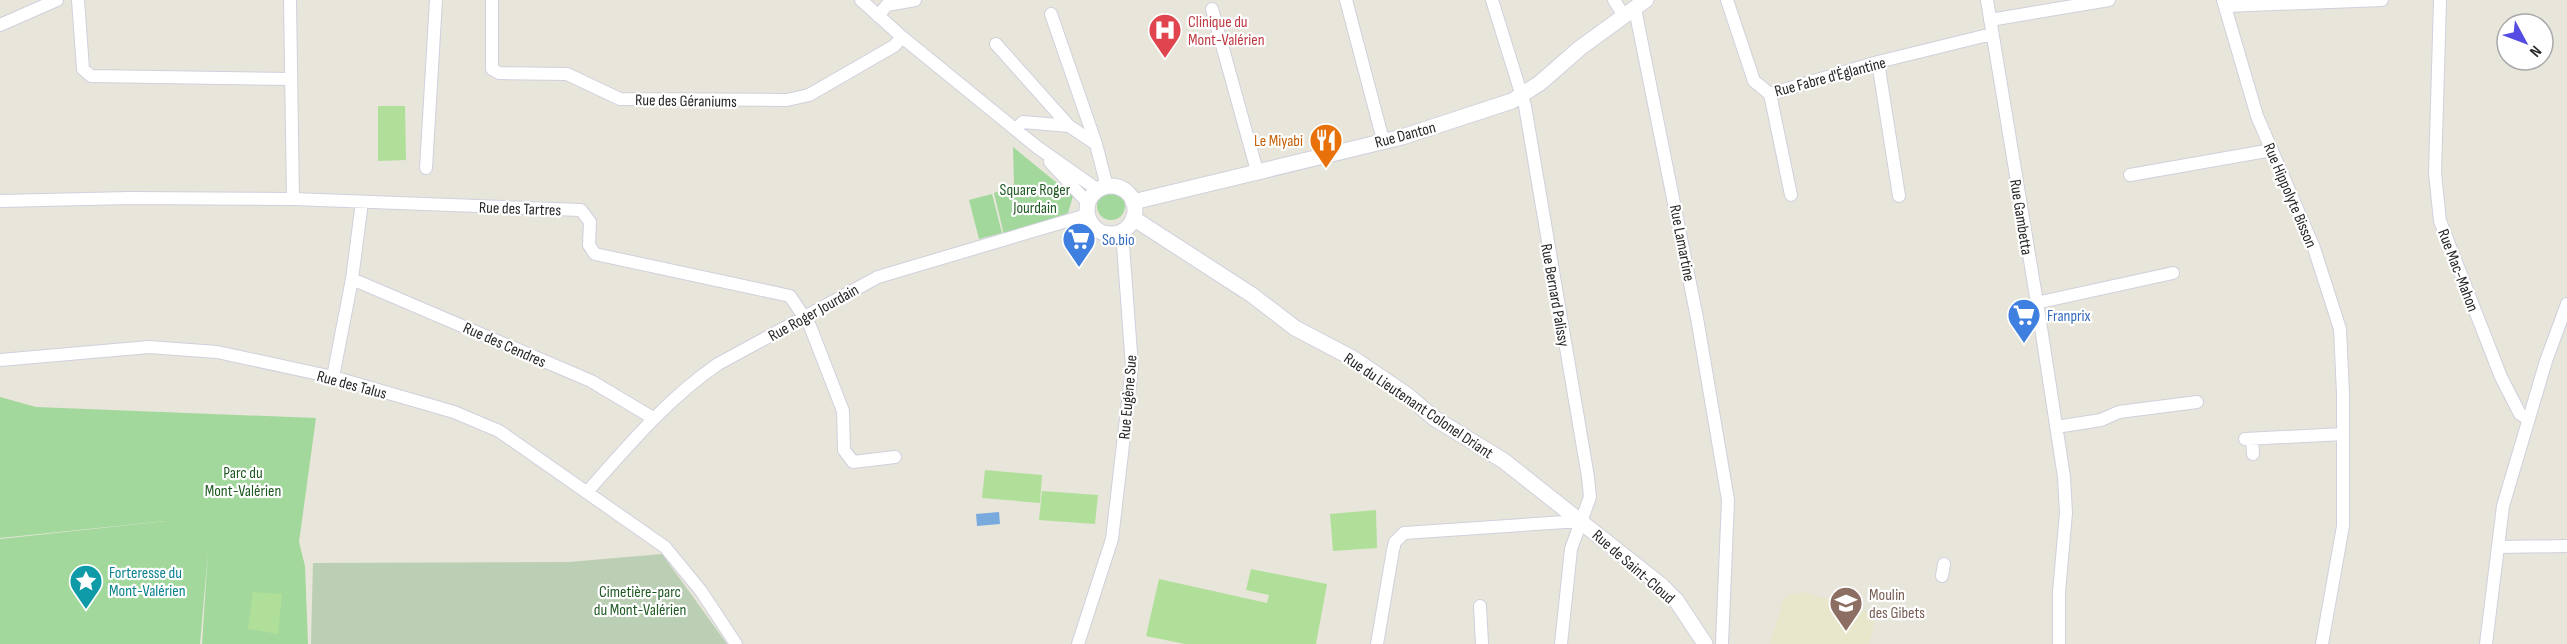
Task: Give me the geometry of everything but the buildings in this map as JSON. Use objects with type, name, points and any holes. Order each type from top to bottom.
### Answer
[{"type":"street","points":[[0,25],[57,0]]},
{"type":"street","points":[[78,0],[82,69],[91,76],[291,79]]},
{"type":"street","points":[[290,0],[293,199]]},
{"type":"street","points":[[426,168],[436,0]]},
{"type":"street","name":"Rue des Géraniums","points":[[492,0],[492,69],[499,73],[567,74],[620,99],[787,100],[809,95],[894,46],[902,37]]},
{"type":"street","points":[[861,0],[902,37],[1037,147],[1102,188],[1123,189],[1133,202],[1133,218],[1122,231],[1110,234],[1101,232],[1092,225],[1088,209],[1037,147]]},
{"type":"street","points":[[878,16],[892,1],[908,3],[915,0]]},
{"type":"street","points":[[1346,0],[1383,140]]},
{"type":"street","name":"Rue Bernard Palissy","points":[[1492,0],[1522,95],[1590,494],[1580,521]]},
{"type":"street","points":[[1614,0],[1635,8]]},
{"type":"street","name":"Rue Fabre d'Églantine","points":[[1727,0],[1754,81],[1770,94],[1878,62],[1992,34]]},
{"type":"street","name":"Rue Gambetta","points":[[1987,0],[2057,430],[2066,513],[2059,592],[2059,644]]},
{"type":"street","points":[[1990,20],[2107,0]]},
{"type":"street","points":[[2224,3],[2382,0]]},
{"type":"street","name":"Rue Mac-Mahon","points":[[2440,0],[2434,173],[2440,221],[2501,377],[2520,414],[2528,418]]},
{"type":"street","name":"Rue Hippolyte Bisson","points":[[2224,3],[2250,93],[2314,248],[2334,305],[2342,340],[2343,526],[2322,644]]},
{"type":"street","name":"Rue Danton","points":[[1133,202],[1447,123],[1522,95],[1635,8]]},
{"type":"street","name":"Rue Lamartine","points":[[1635,8],[1695,306],[1724,479],[1728,523],[1722,644]]},
{"type":"street","points":[[1212,9],[1257,171]]},
{"type":"street","points":[[1051,15],[1095,144],[1102,188],[1088,209]]},
{"type":"street","points":[[996,44],[1069,126],[1095,144]]},
{"type":"street","points":[[1878,62],[1899,196]]},
{"type":"street","points":[[1770,94],[1791,195]]},
{"type":"street","points":[[1016,129],[1023,122],[1069,126]]},
{"type":"street","points":[[2130,175],[2272,150]]},
{"type":"street","name":"Rue des Tartres","points":[[0,201],[129,198],[293,199],[582,210],[590,222],[589,245],[595,254],[790,296],[804,318]]},
{"type":"street","points":[[333,377],[352,279],[362,202]]},
{"type":"street","name":"Rue Roger Jourdain","points":[[587,492],[653,418],[697,378],[718,364],[878,277],[1088,209]]},
{"type":"street","name":"Rue du Lieutenant Colonel Driant","points":[[1133,218],[1252,295],[1295,328],[1354,359],[1407,395],[1434,418],[1504,461],[1551,498]]},
{"type":"street","name":"Rue Eugène Sue","points":[[1078,644],[1113,526],[1132,367],[1122,231]]},
{"type":"street","points":[[2036,303],[2173,273]]},
{"type":"street","name":"Rue des Cendres","points":[[352,279],[591,381],[653,418]]},
{"type":"street","points":[[2486,644],[2503,506],[2544,366],[2567,304]]},
{"type":"street","points":[[804,318],[810,326],[843,411],[844,450],[853,462],[895,457]]},
{"type":"street","name":"Rue des Talus","points":[[0,360],[149,347],[217,352],[333,377],[454,412],[499,432],[664,546],[701,591],[736,644]]},
{"type":"street","points":[[2057,430],[2101,420],[2119,412],[2197,402]]},
{"type":"street","points":[[2253,454],[2249,439],[2343,434]]},
{"type":"street","name":"Rue de Saint-Cloud","points":[[1551,498],[1662,586],[1676,600],[1704,643]]},
{"type":"street","points":[[1377,644],[1393,550],[1395,542],[1404,533],[1580,521],[1571,549],[1561,644]]},
{"type":"street","points":[[2498,547],[2567,546]]},
{"type":"street","points":[[1480,606],[1482,644]]},
{"type":"street","points":[[1704,643],[1713,641],[1722,630]]},
{"type":"shaded area","points":[[1804,592],[1877,614],[1869,644],[1770,644],[1783,600],[1788,595]]},
{"type":"green space","points":[[378,106],[405,106],[406,160],[378,161]]},
{"type":"green space","name":"Square Roger Jourdain","points":[[1013,147],[1073,196],[1068,213],[1004,235],[994,193],[1014,184]]},
{"type":"green space","points":[[1111,192],[1121,196],[1125,206],[1121,216],[1111,220],[1101,216],[1097,206],[1101,196]]},
{"type":"green space","points":[[992,194],[1002,233],[979,239],[969,200]]},
{"type":"green space","name":"Parc du Mont-Valérien","points":[[0,397],[36,407],[316,418],[299,542],[305,566],[308,644],[202,644],[208,552],[200,644],[0,644],[0,539],[176,520],[0,538]]},
{"type":"green space","points":[[985,470],[1042,475],[1040,503],[982,498]]},
{"type":"green space","points":[[1042,491],[1098,495],[1095,524],[1039,520]]},
{"type":"green space","points":[[1376,510],[1377,548],[1333,551],[1330,514]]},
{"type":"green space","name":"Cimetière-parc du Mont-Valérien","points":[[662,554],[727,644],[311,644],[313,563],[569,562]]},
{"type":"green space","points":[[1251,569],[1327,584],[1316,644],[1185,644],[1146,636],[1159,579],[1267,603],[1269,595],[1246,590]]},
{"type":"green space","points":[[253,592],[282,594],[278,634],[248,629]]},
{"type":"water","points":[[999,512],[1000,524],[977,526],[976,514]]},
{"type":"place","name":"Clinique du Mont-Valérien","points":[[1165,59]]},
{"type":"place","name":"Le Miyabi","points":[[1326,169]]},
{"type":"place","name":"So.bio","points":[[1079,268]]},
{"type":"place","name":"Franprix","points":[[2024,344]]},
{"type":"place","name":"Forteresse du Mont-Valérien","points":[[86,610]]},
{"type":"place","name":"Moulin des Gibets","points":[[1846,632]]}]
